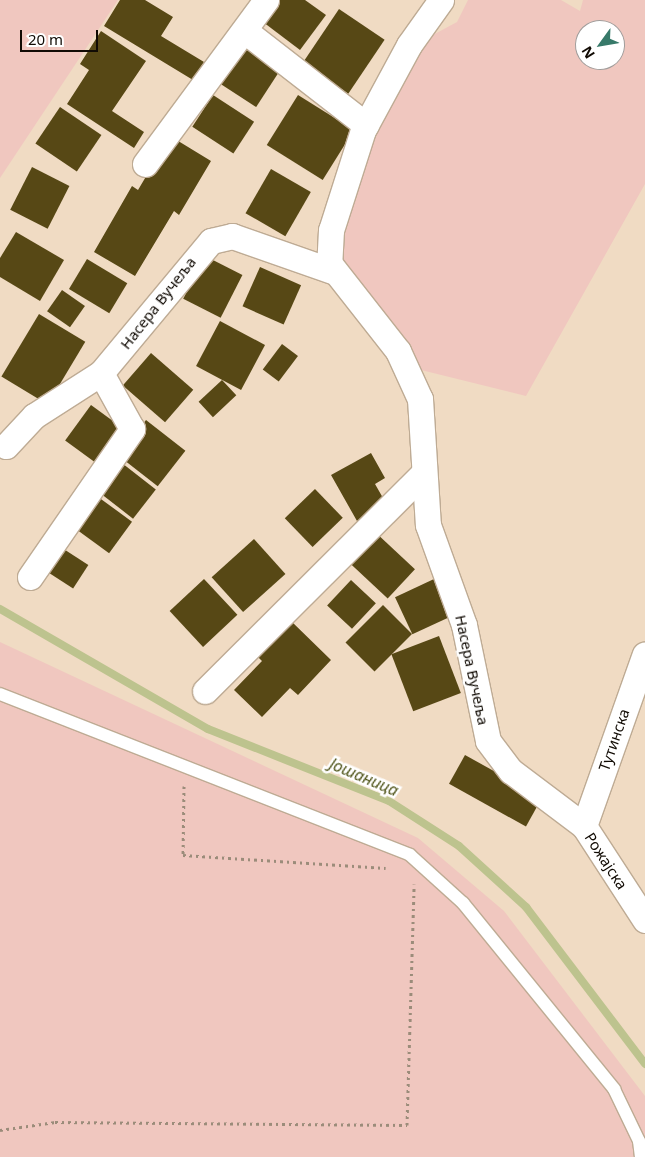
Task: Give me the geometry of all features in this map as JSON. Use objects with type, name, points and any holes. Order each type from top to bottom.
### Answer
[{"type":"street","points":[[145,164],[245,31],[266,0]]},
{"type":"street","points":[[332,271],[331,230],[366,125],[409,44],[441,0]]},
{"type":"street","points":[[245,31],[366,125]]},
{"type":"street","name":"Насера Вучеља","points":[[6,446],[34,416],[101,373],[211,241],[232,236],[332,271],[366,307],[409,370],[420,399],[422,475],[431,540],[464,625],[488,741],[511,771],[584,826]]},
{"type":"street","points":[[30,577],[132,429],[101,373]]},
{"type":"street","points":[[205,691],[422,475]]},
{"type":"street","name":"Тутинска","points":[[584,826],[645,654]]},
{"type":"street","name":"Рожајска","points":[[584,826],[645,920]]},
{"type":"lane","points":[[0,694],[410,855],[463,903],[614,1089],[639,1142],[641,1157]]},
{"type":"path","points":[[184,766],[183,855],[395,869]]},
{"type":"path","points":[[0,1130],[55,1122],[407,1125],[414,880]]},
{"type":"shaded area","points":[[0,0],[118,0],[0,178]]},
{"type":"shaded area","points":[[468,0],[561,0],[580,11],[583,0],[645,0],[645,184],[526,396],[417,369],[336,253],[371,129],[416,44],[457,22]]},
{"type":"shaded area","points":[[0,642],[418,838],[504,911],[645,1096],[645,1157],[0,1157]]},
{"type":"building","points":[[120,0],[145,0],[173,17],[161,36],[204,62],[193,80],[104,26]]},
{"type":"building","points":[[280,0],[305,0],[326,15],[300,50],[263,22]]},
{"type":"building","points":[[339,9],[385,40],[348,94],[303,63]]},
{"type":"building","points":[[101,31],[146,61],[112,111],[144,132],[134,148],[67,104],[89,70],[80,64]]},
{"type":"building","points":[[241,46],[280,71],[256,107],[218,82]]},
{"type":"building","points":[[213,95],[254,122],[233,154],[192,127]]},
{"type":"building","points":[[298,95],[354,130],[323,180],[267,145]]},
{"type":"building","points":[[60,107],[101,135],[77,171],[35,143]]},
{"type":"building","points":[[170,136],[211,161],[179,215],[174,211],[135,276],[94,252],[132,186],[138,190]]},
{"type":"building","points":[[32,167],[69,186],[48,229],[10,210]]},
{"type":"building","points":[[271,169],[311,192],[285,236],[246,213]]},
{"type":"building","points":[[16,232],[64,260],[40,301],[0,277],[0,258]]},
{"type":"building","points":[[205,256],[242,275],[221,318],[183,299]]},
{"type":"building","points":[[87,259],[127,283],[109,313],[69,289]]},
{"type":"building","points":[[260,267],[301,285],[284,325],[243,306]]},
{"type":"building","points":[[62,290],[85,306],[70,327],[47,311]]},
{"type":"building","points":[[39,314],[85,342],[48,404],[1,377]]},
{"type":"building","points":[[220,321],[265,345],[241,390],[196,366]]},
{"type":"building","points":[[282,344],[298,356],[279,382],[263,370]]},
{"type":"building","points":[[151,353],[193,390],[165,422],[123,385]]},
{"type":"building","points":[[222,380],[236,395],[213,417],[199,402]]},
{"type":"building","points":[[91,405],[123,428],[97,464],[65,441]]},
{"type":"building","points":[[146,420],[185,451],[158,486],[118,455]]},
{"type":"building","points":[[371,453],[385,478],[375,484],[387,505],[357,521],[331,475]]},
{"type":"building","points":[[118,460],[156,490],[133,519],[95,489]]},
{"type":"building","points":[[315,489],[343,518],[313,547],[285,518]]},
{"type":"building","points":[[94,494],[132,522],[109,553],[71,526]]},
{"type":"building","points":[[374,531],[415,569],[388,598],[347,560]]},
{"type":"building","points":[[254,539],[285,574],[243,612],[212,577]]},
{"type":"building","points":[[59,546],[88,565],[73,589],[44,569]]},
{"type":"building","points":[[204,579],[237,615],[203,647],[170,611]]},
{"type":"building","points":[[434,579],[451,616],[412,634],[395,597]]},
{"type":"building","points":[[351,580],[376,603],[352,629],[327,606]]},
{"type":"building","points":[[383,605],[412,634],[375,671],[346,642]]},
{"type":"building","points":[[290,620],[331,660],[298,695],[290,688],[262,717],[234,690],[262,661],[256,655]]},
{"type":"building","points":[[439,636],[461,693],[413,711],[391,654]]},
{"type":"building","points":[[465,755],[542,798],[526,827],[449,784]]},
{"type":"waterway","name":"Јошаница","points":[[0,609],[208,729],[389,801],[459,846],[526,907],[645,1064]]}]
